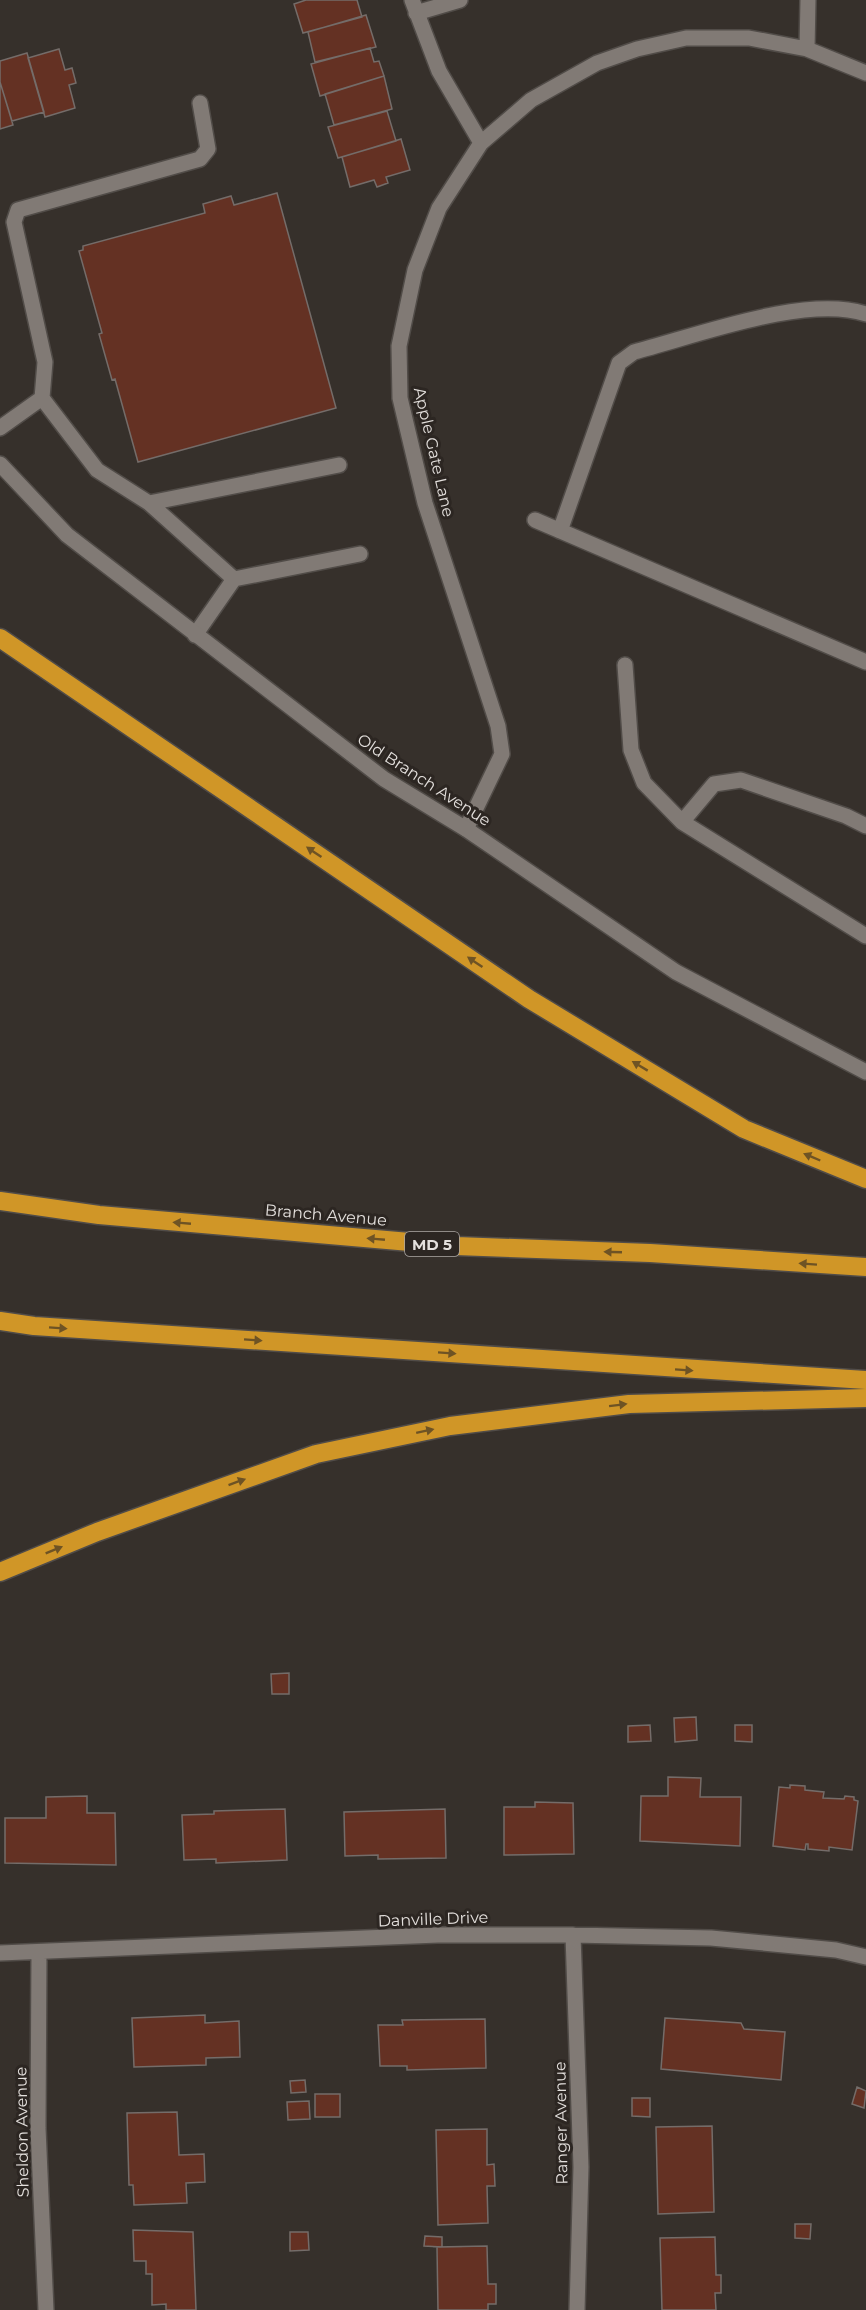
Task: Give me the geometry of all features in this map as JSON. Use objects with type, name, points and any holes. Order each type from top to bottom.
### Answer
[{"type":"highway","points":[[0,638],[529,999],[744,1129],[866,1179]]},
{"type":"highway","name":"Branch Avenue","points":[[0,1201],[99,1215],[444,1245],[650,1253],[866,1267]]},
{"type":"highway","points":[[0,1321],[34,1326],[866,1380]]},
{"type":"highway","points":[[0,1572],[97,1532],[316,1454],[450,1426],[629,1404],[866,1398]]},
{"type":"street","points":[[460,0],[414,6],[439,71],[481,143]]},
{"type":"street","points":[[807,49],[810,17],[808,0]]},
{"type":"street","name":"Apple Gate Lane","points":[[466,829],[502,754],[498,726],[425,503],[400,398],[399,346],[415,270],[439,208],[481,143],[531,100],[597,63],[637,49],[686,38],[738,38],[807,49],[866,73]]},
{"type":"street","points":[[200,103],[208,149],[200,159],[18,210],[14,222],[45,362],[42,398],[97,470],[149,503],[234,579]]},
{"type":"street","points":[[560,531],[619,363],[634,352],[794,309],[851,309],[866,314]]},
{"type":"street","points":[[0,428],[42,398]]},
{"type":"street","name":"Old Branch Avenue","points":[[0,464],[68,535],[384,779],[466,829],[676,972],[866,1072]]},
{"type":"street","points":[[149,503],[339,465]]},
{"type":"street","points":[[535,520],[866,662]]},
{"type":"street","points":[[195,634],[234,579],[360,554]]},
{"type":"street","points":[[625,664],[631,750],[644,783],[682,822],[866,936]]},
{"type":"street","points":[[682,822],[714,784],[741,780],[846,816],[866,826]]},
{"type":"street","name":"Danville Drive","points":[[0,1953],[39,1954],[438,1935],[573,1935],[711,1938],[836,1950],[866,1957]]},
{"type":"street","name":"Ranger Avenue","points":[[573,1935],[581,2167],[577,2310]]},
{"type":"street","name":"Sheldon Avenue","points":[[39,1954],[38,2128],[46,2310]]},
{"type":"building","points":[[306,0],[357,0],[362,17],[303,33],[294,4]]},
{"type":"building","points":[[366,15],[376,47],[315,62],[308,32]]},
{"type":"building","points":[[370,48],[374,62],[379,61],[384,76],[320,96],[311,64]]},
{"type":"building","points":[[59,49],[65,70],[72,68],[76,83],[69,85],[75,108],[45,117],[28,58]]},
{"type":"building","points":[[27,53],[44,112],[12,121],[0,82],[0,61]]},
{"type":"building","points":[[384,76],[392,109],[334,125],[325,94]]},
{"type":"building","points":[[0,82],[13,125],[0,129]]},
{"type":"building","points":[[387,111],[396,141],[338,158],[328,127]]},
{"type":"building","points":[[401,139],[410,170],[386,177],[388,183],[377,187],[374,180],[350,187],[342,157]]},
{"type":"building","points":[[277,193],[336,408],[138,462],[115,379],[112,380],[99,334],[102,333],[79,251],[83,250],[83,246],[205,213],[203,204],[231,196],[234,205]]},
{"type":"building","points":[[289,1673],[289,1694],[272,1694],[271,1674]]},
{"type":"building","points":[[696,1717],[697,1740],[675,1742],[674,1718]]},
{"type":"building","points":[[650,1725],[651,1741],[628,1742],[628,1726]]},
{"type":"building","points":[[735,1725],[752,1725],[752,1742],[735,1741]]},
{"type":"building","points":[[668,1777],[701,1778],[700,1797],[741,1797],[740,1846],[640,1841],[641,1796],[668,1796]]},
{"type":"building","points":[[790,1785],[805,1786],[805,1790],[824,1792],[823,1798],[844,1799],[845,1796],[854,1797],[854,1800],[858,1801],[852,1850],[829,1847],[829,1851],[808,1849],[808,1844],[805,1850],[773,1846],[779,1787],[790,1788]]},
{"type":"building","points":[[87,1796],[87,1813],[115,1813],[116,1865],[5,1863],[5,1818],[46,1818],[46,1797]]},
{"type":"building","points":[[535,1802],[573,1803],[574,1854],[504,1855],[504,1807],[535,1807]]},
{"type":"building","points":[[285,1809],[287,1860],[216,1863],[216,1859],[184,1860],[182,1815],[214,1814],[214,1811]]},
{"type":"building","points":[[445,1809],[446,1858],[378,1859],[378,1855],[345,1856],[344,1812]]},
{"type":"building","points":[[205,2015],[205,2023],[239,2021],[240,2057],[206,2058],[206,2065],[134,2067],[132,2018]]},
{"type":"building","points":[[665,2018],[741,2023],[744,2029],[785,2032],[781,2080],[661,2069]]},
{"type":"building","points":[[485,2019],[486,2068],[407,2070],[407,2066],[380,2066],[378,2025],[403,2025],[402,2020]]},
{"type":"building","points":[[305,2080],[306,2092],[291,2093],[290,2081]]},
{"type":"building","points":[[857,2087],[866,2091],[864,2108],[852,2104]]},
{"type":"building","points":[[315,2094],[340,2094],[340,2117],[315,2117]]},
{"type":"building","points":[[632,2098],[650,2098],[650,2117],[632,2116]]},
{"type":"building","points":[[309,2101],[310,2119],[288,2120],[287,2102]]},
{"type":"building","points":[[177,2112],[179,2155],[204,2154],[205,2182],[186,2183],[187,2203],[134,2205],[133,2185],[129,2185],[127,2113]]},
{"type":"building","points":[[712,2126],[714,2212],[658,2214],[656,2127]]},
{"type":"building","points":[[487,2129],[487,2165],[494,2164],[495,2186],[487,2186],[488,2223],[438,2225],[436,2130]]},
{"type":"building","points":[[795,2224],[811,2224],[810,2239],[795,2238]]},
{"type":"building","points":[[133,2230],[193,2232],[196,2310],[166,2310],[166,2304],[152,2305],[152,2274],[146,2274],[146,2261],[134,2261]]},
{"type":"building","points":[[290,2232],[308,2232],[309,2250],[290,2251]]},
{"type":"building","points":[[425,2236],[442,2237],[442,2247],[424,2246]]},
{"type":"building","points":[[715,2237],[716,2275],[721,2275],[721,2293],[715,2293],[716,2310],[662,2310],[660,2238]]},
{"type":"building","points":[[487,2246],[488,2284],[496,2284],[496,2304],[488,2304],[488,2310],[438,2310],[437,2247]]}]
